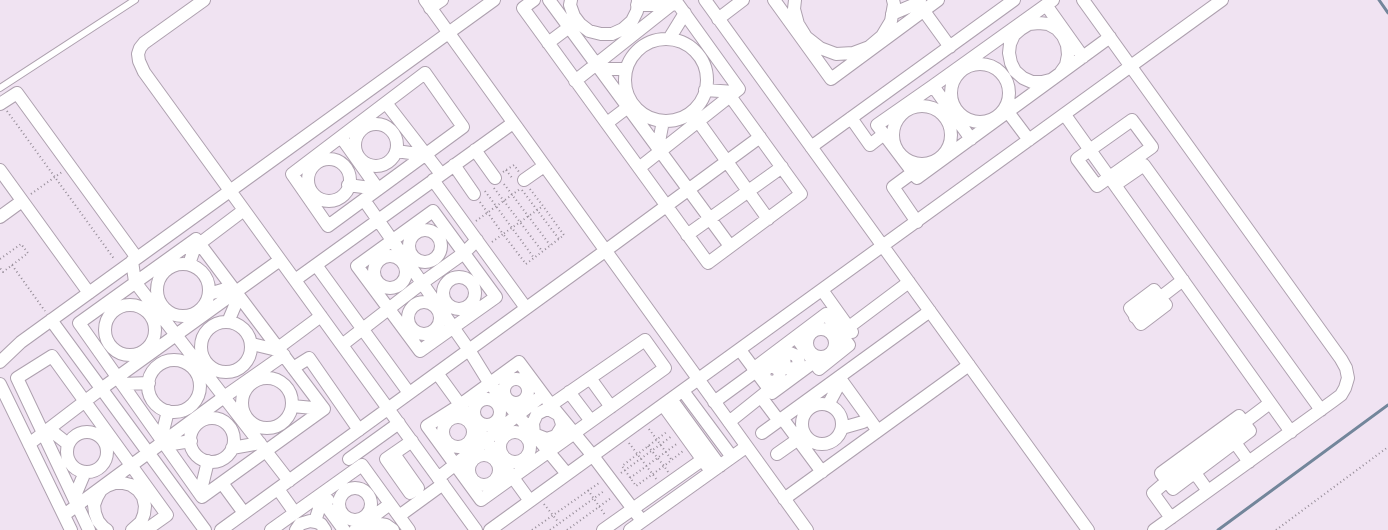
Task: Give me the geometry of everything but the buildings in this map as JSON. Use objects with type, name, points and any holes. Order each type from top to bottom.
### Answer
[{"type":"street","points":[[204,0],[144,43],[138,54],[139,61],[144,72],[476,530]]},
{"type":"street","points":[[442,0],[427,4],[807,530]]},
{"type":"street","points":[[0,362],[21,342],[51,320],[494,0]]},
{"type":"street","points":[[534,0],[523,8],[708,263],[801,194],[760,137],[733,94],[705,90]]},
{"type":"street","points":[[550,0],[574,24],[596,63],[730,246]]},
{"type":"street","points":[[571,0],[570,5],[574,16],[574,24]]},
{"type":"street","points":[[705,0],[1088,530]]},
{"type":"street","points":[[718,19],[743,0]]},
{"type":"street","points":[[774,0],[802,35],[831,79],[919,3]]},
{"type":"street","points":[[795,0],[794,9],[802,35],[820,48],[836,54],[853,54],[869,47],[882,36],[891,21],[894,4],[893,0]]},
{"type":"street","points":[[892,14],[919,3],[938,0]]},
{"type":"street","points":[[811,147],[1014,0]]},
{"type":"street","points":[[1083,0],[1341,359],[1346,368],[1348,378],[1341,395],[1154,530]]},
{"type":"street","points":[[490,530],[1222,0]]},
{"type":"street","points":[[575,81],[629,31],[674,2]]},
{"type":"street","points":[[629,31],[637,11],[638,3],[674,2],[685,13],[739,89],[694,117],[639,168]]},
{"type":"street","points":[[919,3],[954,44],[970,59]]},
{"type":"street","points":[[1049,5],[1065,35],[1082,56]]},
{"type":"street","points":[[1039,23],[1049,5]]},
{"type":"street","points":[[1008,106],[917,178],[913,175],[885,133],[877,125],[903,110],[970,59],[1020,27],[1049,5]]},
{"type":"street","points":[[669,39],[685,13]]},
{"type":"street","points":[[548,43],[574,24],[580,24],[589,31],[601,34],[612,34],[623,29],[629,31],[642,46]]},
{"type":"street","points":[[1029,140],[1008,106],[1008,90],[1011,74],[1009,53],[1010,44],[1020,27],[1029,24],[1048,24],[1065,35],[1068,45],[1066,65],[1056,77]]},
{"type":"street","points":[[596,63],[601,34]]},
{"type":"street","points":[[851,118],[870,144],[894,127],[903,110],[922,105],[973,121],[982,122],[991,120],[1004,108],[1056,77],[1082,56],[1110,37]]},
{"type":"street","points":[[694,117],[671,121],[658,121],[646,117],[636,109],[628,97],[624,83],[626,69],[632,56],[642,46],[654,40],[669,39],[682,42],[694,50],[701,60],[706,74],[705,90],[702,100],[694,110],[694,117],[768,218]]},
{"type":"street","points":[[995,44],[1010,44]]},
{"type":"street","points":[[987,65],[995,44]]},
{"type":"street","points":[[995,44],[1011,74],[1029,92]]},
{"type":"street","points":[[701,60],[712,52]]},
{"type":"street","points":[[825,70],[836,54]]},
{"type":"street","points":[[1067,59],[1082,56]]},
{"type":"street","points":[[596,63],[626,69]]},
{"type":"street","points":[[899,154],[907,160],[927,164],[937,162],[944,154],[950,144],[951,136],[951,88],[957,75],[964,69],[973,65],[987,65],[1000,72],[1011,74]]},
{"type":"street","points":[[293,177],[292,174],[315,161],[341,137],[359,130],[369,125],[383,125],[394,134],[396,140],[396,151],[392,159],[384,164],[374,166],[358,158],[356,148],[359,130],[386,103],[425,73],[463,127],[328,226],[309,193],[293,177]]},
{"type":"street","points":[[935,86],[951,88]]},
{"type":"street","points":[[930,107],[935,86]]},
{"type":"street","points":[[935,86],[969,138]]},
{"type":"street","points":[[0,103],[17,93],[135,260],[135,305]]},
{"type":"street","points":[[376,124],[386,103]]},
{"type":"street","points":[[386,103],[425,155],[467,227],[526,308]]},
{"type":"street","points":[[606,124],[628,107]]},
{"type":"street","points":[[1065,115],[1291,432]]},
{"type":"street","points":[[1090,150],[1132,120],[1152,147],[1112,181]]},
{"type":"street","points":[[659,149],[663,121]]},
{"type":"street","points":[[969,138],[973,121]]},
{"type":"street","points":[[295,280],[513,123]]},
{"type":"street","points":[[394,134],[404,127]]},
{"type":"street","points":[[341,137],[358,158],[378,189]]},
{"type":"street","points":[[333,160],[341,137]]},
{"type":"street","points":[[221,530],[760,137]]},
{"type":"street","points":[[950,144],[969,138]]},
{"type":"street","points":[[475,150],[497,177]]},
{"type":"street","points":[[396,151],[425,155]]},
{"type":"street","points":[[345,167],[358,158]]},
{"type":"street","points":[[309,193],[319,198],[329,200],[341,196],[347,189],[348,185],[349,176],[345,167],[336,160],[315,161]]},
{"type":"street","points":[[309,193],[308,178],[315,161]]},
{"type":"street","points":[[384,164],[397,176]]},
{"type":"street","points":[[378,189],[384,164]]},
{"type":"street","points":[[917,222],[893,187],[913,175],[921,164]]},
{"type":"street","points":[[454,165],[474,194]]},
{"type":"street","points":[[1112,181],[1144,165],[1321,410]]},
{"type":"street","points":[[520,182],[544,166]]},
{"type":"street","points":[[687,235],[782,167]]},
{"type":"street","points":[[0,170],[88,293]]},
{"type":"street","points":[[293,177],[308,178]]},
{"type":"street","points":[[348,185],[378,189]]},
{"type":"street","points":[[341,196],[351,210]]},
{"type":"street","points":[[326,223],[329,200]]},
{"type":"street","points":[[364,200],[400,252],[441,306],[469,350],[495,418],[509,472],[534,498]]},
{"type":"street","points":[[0,217],[22,201]]},
{"type":"street","points":[[189,264],[198,242],[244,210]]},
{"type":"street","points":[[415,307],[406,296],[384,285],[357,266],[400,252],[411,234],[433,211],[435,213]]},
{"type":"street","points":[[408,329],[408,322],[415,307],[422,282],[440,253],[435,213]]},
{"type":"street","points":[[435,213],[438,236],[464,253]]},
{"type":"street","points":[[408,329],[414,331],[434,332],[453,327],[474,302],[476,285],[464,253],[438,236],[420,231],[411,234]]},
{"type":"street","points":[[196,239],[324,409],[290,434],[263,447],[235,473],[202,497],[79,323],[109,307],[136,283],[166,265],[196,239]]},
{"type":"street","points":[[400,252],[417,261],[432,264],[464,253],[480,244]]},
{"type":"street","points":[[384,285],[404,280],[406,273],[405,265],[400,252]]},
{"type":"street","points":[[461,277],[464,253]]},
{"type":"street","points":[[29,444],[60,420],[87,405],[101,388],[118,378],[146,353],[175,334],[199,314],[236,292],[280,260]]},
{"type":"street","points":[[377,260],[375,277],[384,285],[389,310],[408,329],[420,351],[434,332],[440,315],[443,293],[446,284],[455,277],[466,278],[495,295]]},
{"type":"street","points":[[166,265],[183,263],[189,264],[199,269],[205,275],[208,283],[209,294],[207,301],[199,314]]},
{"type":"street","points":[[342,345],[389,310],[422,282],[432,264]]},
{"type":"street","points":[[432,264],[446,284]]},
{"type":"street","points":[[109,307],[110,314],[104,330],[105,338],[109,346],[123,355],[146,353],[152,343],[155,332],[158,282],[166,265]]},
{"type":"street","points":[[316,265],[410,393]]},
{"type":"street","points":[[205,275],[217,267]]},
{"type":"street","points":[[406,273],[422,282],[446,284]]},
{"type":"street","points":[[1135,317],[1183,280]]},
{"type":"street","points":[[677,416],[693,404],[714,402],[796,359],[909,282]]},
{"type":"street","points":[[136,283],[223,396],[244,418],[263,447],[289,481]]},
{"type":"street","points":[[384,285],[389,310]]},
{"type":"street","points":[[476,285],[495,295]]},
{"type":"street","points":[[782,418],[796,359],[822,290]]},
{"type":"street","points":[[209,294],[236,292]]},
{"type":"street","points":[[228,322],[236,292]]},
{"type":"street","points":[[389,310],[415,307],[430,302],[441,306],[466,310],[496,297],[495,295]]},
{"type":"street","points":[[109,307],[135,305],[178,315],[186,316],[199,314]]},
{"type":"street","points":[[762,433],[782,418],[809,404],[930,311]]},
{"type":"street","points":[[199,314],[210,329]]},
{"type":"street","points":[[602,530],[674,480],[718,438],[796,359],[827,315],[826,314],[796,359]]},
{"type":"street","points":[[174,360],[175,334],[178,315]]},
{"type":"street","points":[[64,515],[77,503],[105,486],[148,452],[197,421],[223,396],[284,356],[321,316]]},
{"type":"street","points":[[84,319],[105,324]]},
{"type":"street","points":[[51,320],[205,530]]},
{"type":"street","points":[[228,322],[220,323],[210,329],[206,332],[202,340],[201,349],[203,357],[200,366],[198,376],[200,384],[199,393],[195,401],[188,408],[180,411],[162,409],[153,400],[148,389],[151,373],[163,362],[179,360],[187,363],[200,366],[214,369],[223,372],[229,372],[238,370],[248,360],[251,353],[252,344],[249,336],[237,324],[228,322]]},
{"type":"street","points":[[246,332],[259,323]]},
{"type":"street","points":[[155,332],[175,334],[202,340]]},
{"type":"street","points":[[495,418],[479,484],[509,472],[557,440],[591,421],[665,368],[645,340],[569,392],[495,418],[429,429],[427,426],[495,418],[559,415],[557,440],[567,474]]},
{"type":"street","points":[[252,344],[284,356],[309,358],[358,430]]},
{"type":"street","points":[[740,350],[796,359]]},
{"type":"street","points":[[146,353],[156,367]]},
{"type":"street","points":[[118,378],[129,355]]},
{"type":"street","points":[[96,528],[77,503],[66,467],[52,450],[46,431],[18,378],[52,356],[87,405],[106,438],[132,466],[144,490],[167,515],[137,530]]},
{"type":"street","points":[[273,378],[284,356]]},
{"type":"street","points":[[519,362],[520,364],[486,440],[495,418],[519,362]]},
{"type":"street","points":[[784,499],[969,365]]},
{"type":"street","points":[[238,370],[247,381]]},
{"type":"street","points":[[215,419],[223,396],[223,372]]},
{"type":"street","points":[[437,373],[495,418],[526,435],[557,440],[593,456],[642,521]]},
{"type":"street","points":[[264,377],[273,378],[281,381],[288,387],[292,395],[292,406],[288,418],[282,423],[275,427],[259,427],[244,418],[242,398],[249,385],[256,380],[264,377]]},
{"type":"street","points":[[118,378],[149,383]]},
{"type":"street","points":[[288,387],[301,378]]},
{"type":"street","points":[[590,378],[611,407]]},
{"type":"street","points":[[840,379],[878,431]]},
{"type":"street","points":[[828,405],[840,379]]},
{"type":"street","points":[[0,384],[71,530]]},
{"type":"street","points":[[683,391],[732,457]]},
{"type":"street","points":[[569,392],[591,421]]},
{"type":"street","points":[[199,393],[242,398]]},
{"type":"street","points":[[140,408],[153,400]]},
{"type":"street","points":[[839,414],[856,401]]},
{"type":"street","points":[[667,402],[677,416],[686,437],[715,469]]},
{"type":"street","points":[[686,437],[706,422],[714,402]]},
{"type":"street","points":[[1244,424],[1270,403]]},
{"type":"street","points":[[801,437],[816,443],[823,444],[834,442],[842,428],[842,422],[836,410],[828,405],[809,404]]},
{"type":"street","points":[[777,454],[801,437],[803,430],[802,421],[809,404]]},
{"type":"street","points":[[87,405],[87,432]]},
{"type":"street","points":[[292,406],[324,409]]},
{"type":"street","points":[[188,408],[197,421]]},
{"type":"street","points":[[163,442],[168,410]]},
{"type":"street","points":[[1171,518],[1153,493],[1173,476],[1188,464],[1229,435],[1250,431],[1239,416],[1229,435],[1173,476]]},
{"type":"street","points":[[229,428],[244,418]]},
{"type":"street","points":[[495,418],[526,435],[530,444],[509,472],[481,500],[479,497],[495,418]]},
{"type":"street","points":[[486,440],[473,436],[470,442],[495,418]]},
{"type":"street","points":[[486,440],[495,418]]},
{"type":"street","points":[[486,440],[495,418]]},
{"type":"street","points":[[278,489],[296,520],[305,522],[315,521],[321,524],[325,529],[346,524],[380,524],[396,519],[440,481],[495,418]]},
{"type":"street","points":[[455,464],[495,418]]},
{"type":"street","points":[[455,464],[495,418]]},
{"type":"street","points":[[782,418],[802,421]]},
{"type":"street","points":[[782,418],[801,437],[811,457],[822,472]]},
{"type":"street","points":[[215,419],[221,421],[232,431],[234,438],[232,448],[223,459],[219,461],[208,461],[198,457],[192,446],[192,432],[197,421],[215,419]]},
{"type":"street","points":[[60,420],[69,443],[66,467]]},
{"type":"street","points":[[842,428],[863,422]]},
{"type":"street","points":[[282,423],[290,434]]},
{"type":"street","points":[[350,459],[399,423]]},
{"type":"street","points":[[263,447],[267,428]]},
{"type":"street","points":[[46,431],[69,443]]},
{"type":"street","points":[[52,450],[69,443],[78,434],[87,432],[92,432],[106,438]]},
{"type":"street","points":[[1229,435],[1249,462]]},
{"type":"street","points":[[77,503],[90,472],[103,464],[106,458],[106,438]]},
{"type":"street","points":[[509,472],[557,440]]},
{"type":"street","points":[[394,454],[412,441]]},
{"type":"street","points":[[163,442],[192,446]]},
{"type":"street","points":[[811,457],[816,443]]},
{"type":"street","points":[[339,444],[350,459],[378,486],[396,519]]},
{"type":"street","points":[[178,463],[192,446]]},
{"type":"street","points":[[630,530],[746,446]]},
{"type":"street","points":[[232,448],[263,447]]},
{"type":"street","points":[[223,459],[235,473]]},
{"type":"street","points":[[200,494],[208,461]]},
{"type":"street","points":[[1188,464],[1208,492]]},
{"type":"street","points":[[124,483],[132,466]]},
{"type":"street","points":[[66,467],[90,472],[105,486]]},
{"type":"street","points":[[346,524],[338,505],[339,492],[360,468]]},
{"type":"street","points":[[360,468],[365,495],[370,511],[368,524]]},
{"type":"street","points":[[96,528],[94,505],[101,490],[105,486],[115,483],[124,483],[144,490]]},
{"type":"street","points":[[222,483],[244,513]]},
{"type":"street","points":[[365,495],[378,486]]},
{"type":"street","points":[[277,529],[296,520],[320,498],[349,489],[365,495],[396,519]]},
{"type":"street","points":[[137,530],[145,512],[143,498],[144,490]]},
{"type":"street","points":[[315,521],[320,498]]},
{"type":"street","points":[[320,498],[346,524]]},
{"type":"street","points":[[77,503],[94,505]]},
{"type":"street","points":[[145,512],[164,511]]},
{"type":"street","points":[[368,524],[396,519]]},
{"type":"lane","points":[[0,88],[135,0]]},
{"type":"path","points":[[0,103],[121,269]]},
{"type":"path","points":[[520,182],[514,165],[490,182],[542,252]]},
{"type":"path","points":[[22,201],[70,166]]},
{"type":"path","points":[[506,170],[543,206],[564,235],[550,245],[542,252],[534,258],[526,264],[474,194],[482,188],[534,258]]},
{"type":"path","points":[[497,177],[529,216],[550,245]]},
{"type":"path","points":[[467,227],[521,189],[559,239]]},
{"type":"path","points":[[480,244],[503,234],[543,206]]},
{"type":"path","points":[[0,260],[21,244],[28,253],[3,272],[0,268]]},
{"type":"path","points":[[12,265],[51,320]]},
{"type":"path","points":[[642,420],[671,460]]},
{"type":"path","points":[[669,430],[673,435],[686,437],[684,450],[636,486],[622,466],[669,430]]},
{"type":"path","points":[[623,434],[652,474]]},
{"type":"path","points":[[625,470],[673,435]]},
{"type":"path","points":[[630,478],[686,437]]},
{"type":"path","points":[[648,446],[674,480]]},
{"type":"path","points":[[1276,530],[1388,447]]},
{"type":"path","points":[[532,530],[599,482],[605,492],[594,498],[550,530]]},
{"type":"path","points":[[588,490],[600,506]]},
{"type":"path","points":[[567,530],[611,499],[609,496]]},
{"type":"path","points":[[534,498],[553,515],[559,523]]},
{"type":"waterway","points":[[1379,0],[1388,13]]},
{"type":"waterway","points":[[1218,530],[1388,405]]}]
